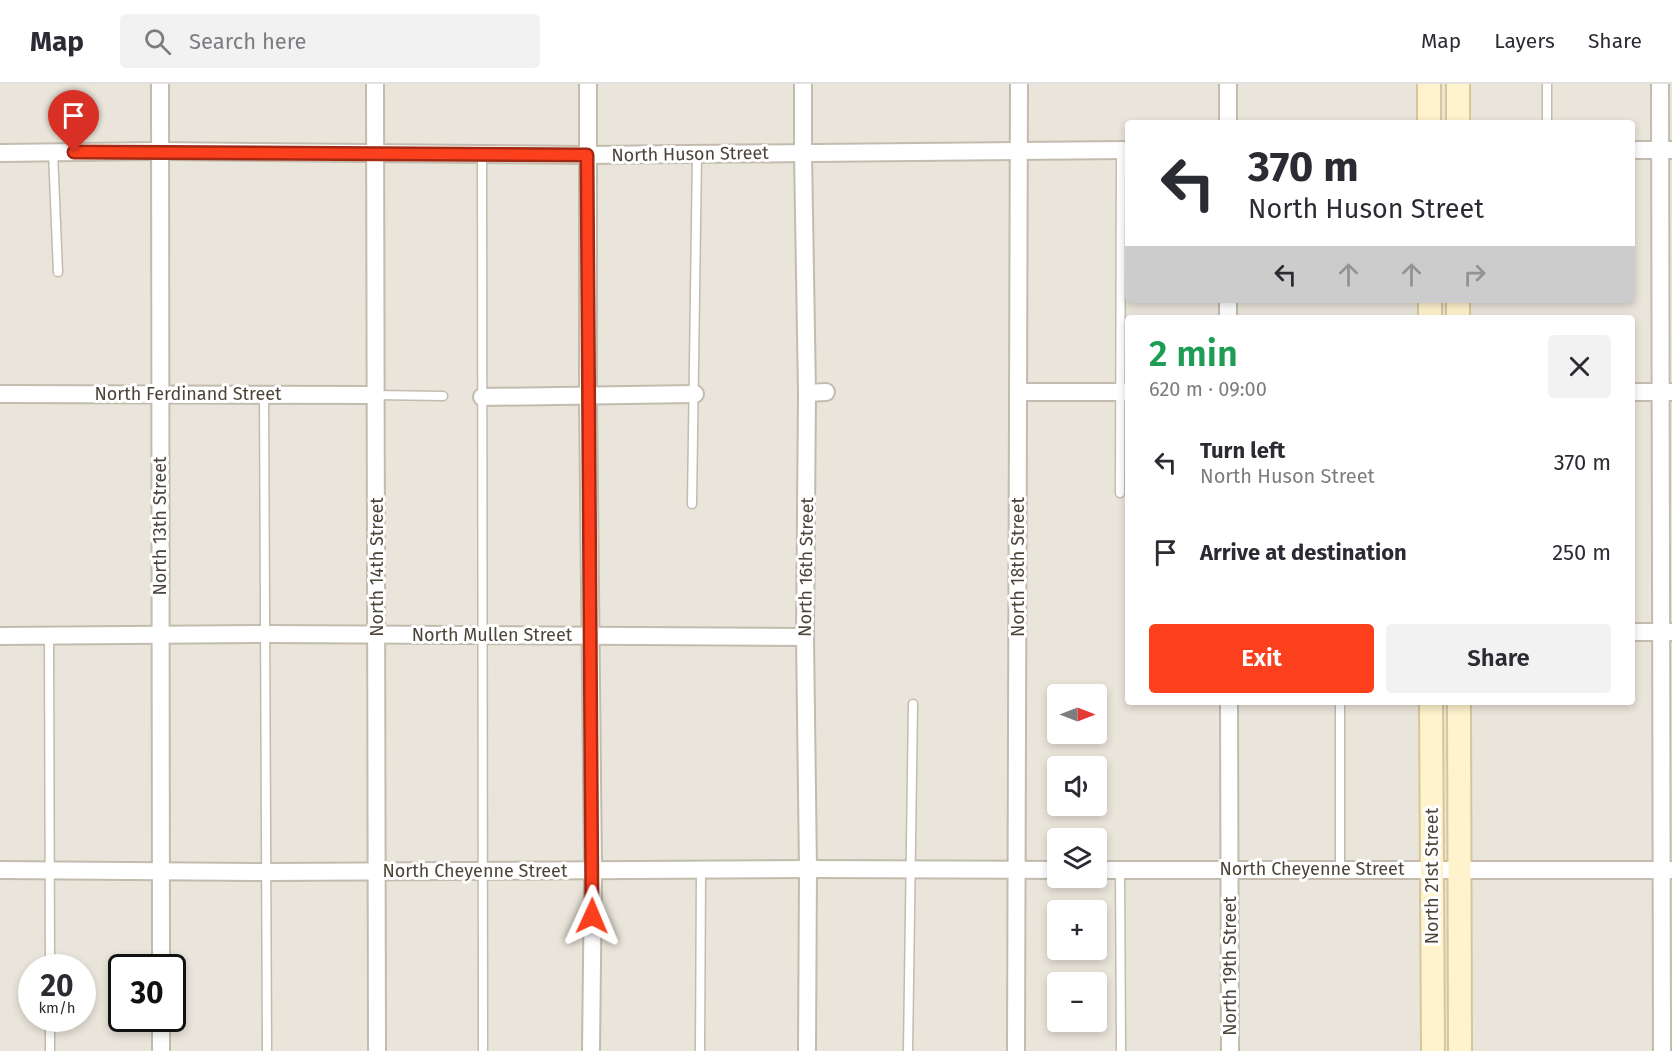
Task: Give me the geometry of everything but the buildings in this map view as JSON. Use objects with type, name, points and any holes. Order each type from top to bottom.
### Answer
[{"type":"main road","points":[[1429,84],[1429,120]]},
{"type":"main road","points":[[1458,84],[1458,120]]},
{"type":"main road","name":"North 21st Street","points":[[1431,705],[1432,1051]]},
{"type":"main road","name":"North 21st Street","points":[[1459,705],[1460,1051]]},
{"type":"street","name":"North 13th Street","points":[[160,84],[161,954]]},
{"type":"street","name":"North 14th Street","points":[[375,84],[377,1051]]},
{"type":"street","points":[[588,84],[588,396],[593,871],[591,1051]]},
{"type":"street","name":"North 16th Street","points":[[803,84],[807,393],[805,637],[808,869],[807,1051]]},
{"type":"street","name":"North 18th Street","points":[[1016,1051],[1019,84]]},
{"type":"street","points":[[1228,84],[1228,120]]},
{"type":"street","points":[[1660,84],[1666,150],[1667,632],[1667,870],[1662,1051]]},
{"type":"street","name":"North Huson Street","points":[[0,153],[160,151],[587,155],[1124,150]]},
{"type":"street","points":[[1635,150],[1666,150]]},
{"type":"street","points":[[807,393],[826,392]]},
{"type":"street","points":[[1018,392],[1124,392]]},
{"type":"street","points":[[1635,392],[1666,392]]},
{"type":"street","name":"North Ferdinand Street","points":[[0,394],[375,395]]},
{"type":"street","points":[[482,397],[695,394]]},
{"type":"street","points":[[1635,632],[1667,632]]},
{"type":"street","name":"North Mullen Street","points":[[0,636],[377,634],[805,637]]},
{"type":"street","name":"North 19th Street","points":[[1229,705],[1230,1051]]},
{"type":"street","name":"North Cheyenne Street","points":[[0,870],[266,872],[1047,870]]},
{"type":"street","name":"North Cheyenne Street","points":[[1107,870],[1667,870]]},
{"type":"street","points":[[161,1032],[161,1051]]},
{"type":"lane","points":[[1547,84],[1547,120]]},
{"type":"lane","points":[[1120,493],[1124,392],[1124,150]]},
{"type":"lane","points":[[53,152],[58,273]]},
{"type":"lane","points":[[692,504],[697,153]]},
{"type":"lane","points":[[482,154],[483,1051]]},
{"type":"lane","points":[[264,394],[267,1051]]},
{"type":"lane","points":[[375,395],[442,396]]},
{"type":"lane","points":[[49,635],[50,954]]},
{"type":"lane","points":[[909,1051],[913,704]]},
{"type":"lane","points":[[1340,705],[1340,869]]},
{"type":"lane","points":[[700,1051],[701,870]]},
{"type":"lane","points":[[1120,870],[1121,1051]]},
{"type":"lane","points":[[50,1032],[50,1051]]},
{"type":"shaded area","points":[[0,84],[1019,84],[1018,1051],[0,1051]]},
{"type":"shaded area","points":[[1021,84],[1672,84],[1672,1051],[1025,1051]]},
{"type":"route","points":[[74,152],[587,155],[592,635],[592,916]]}]
